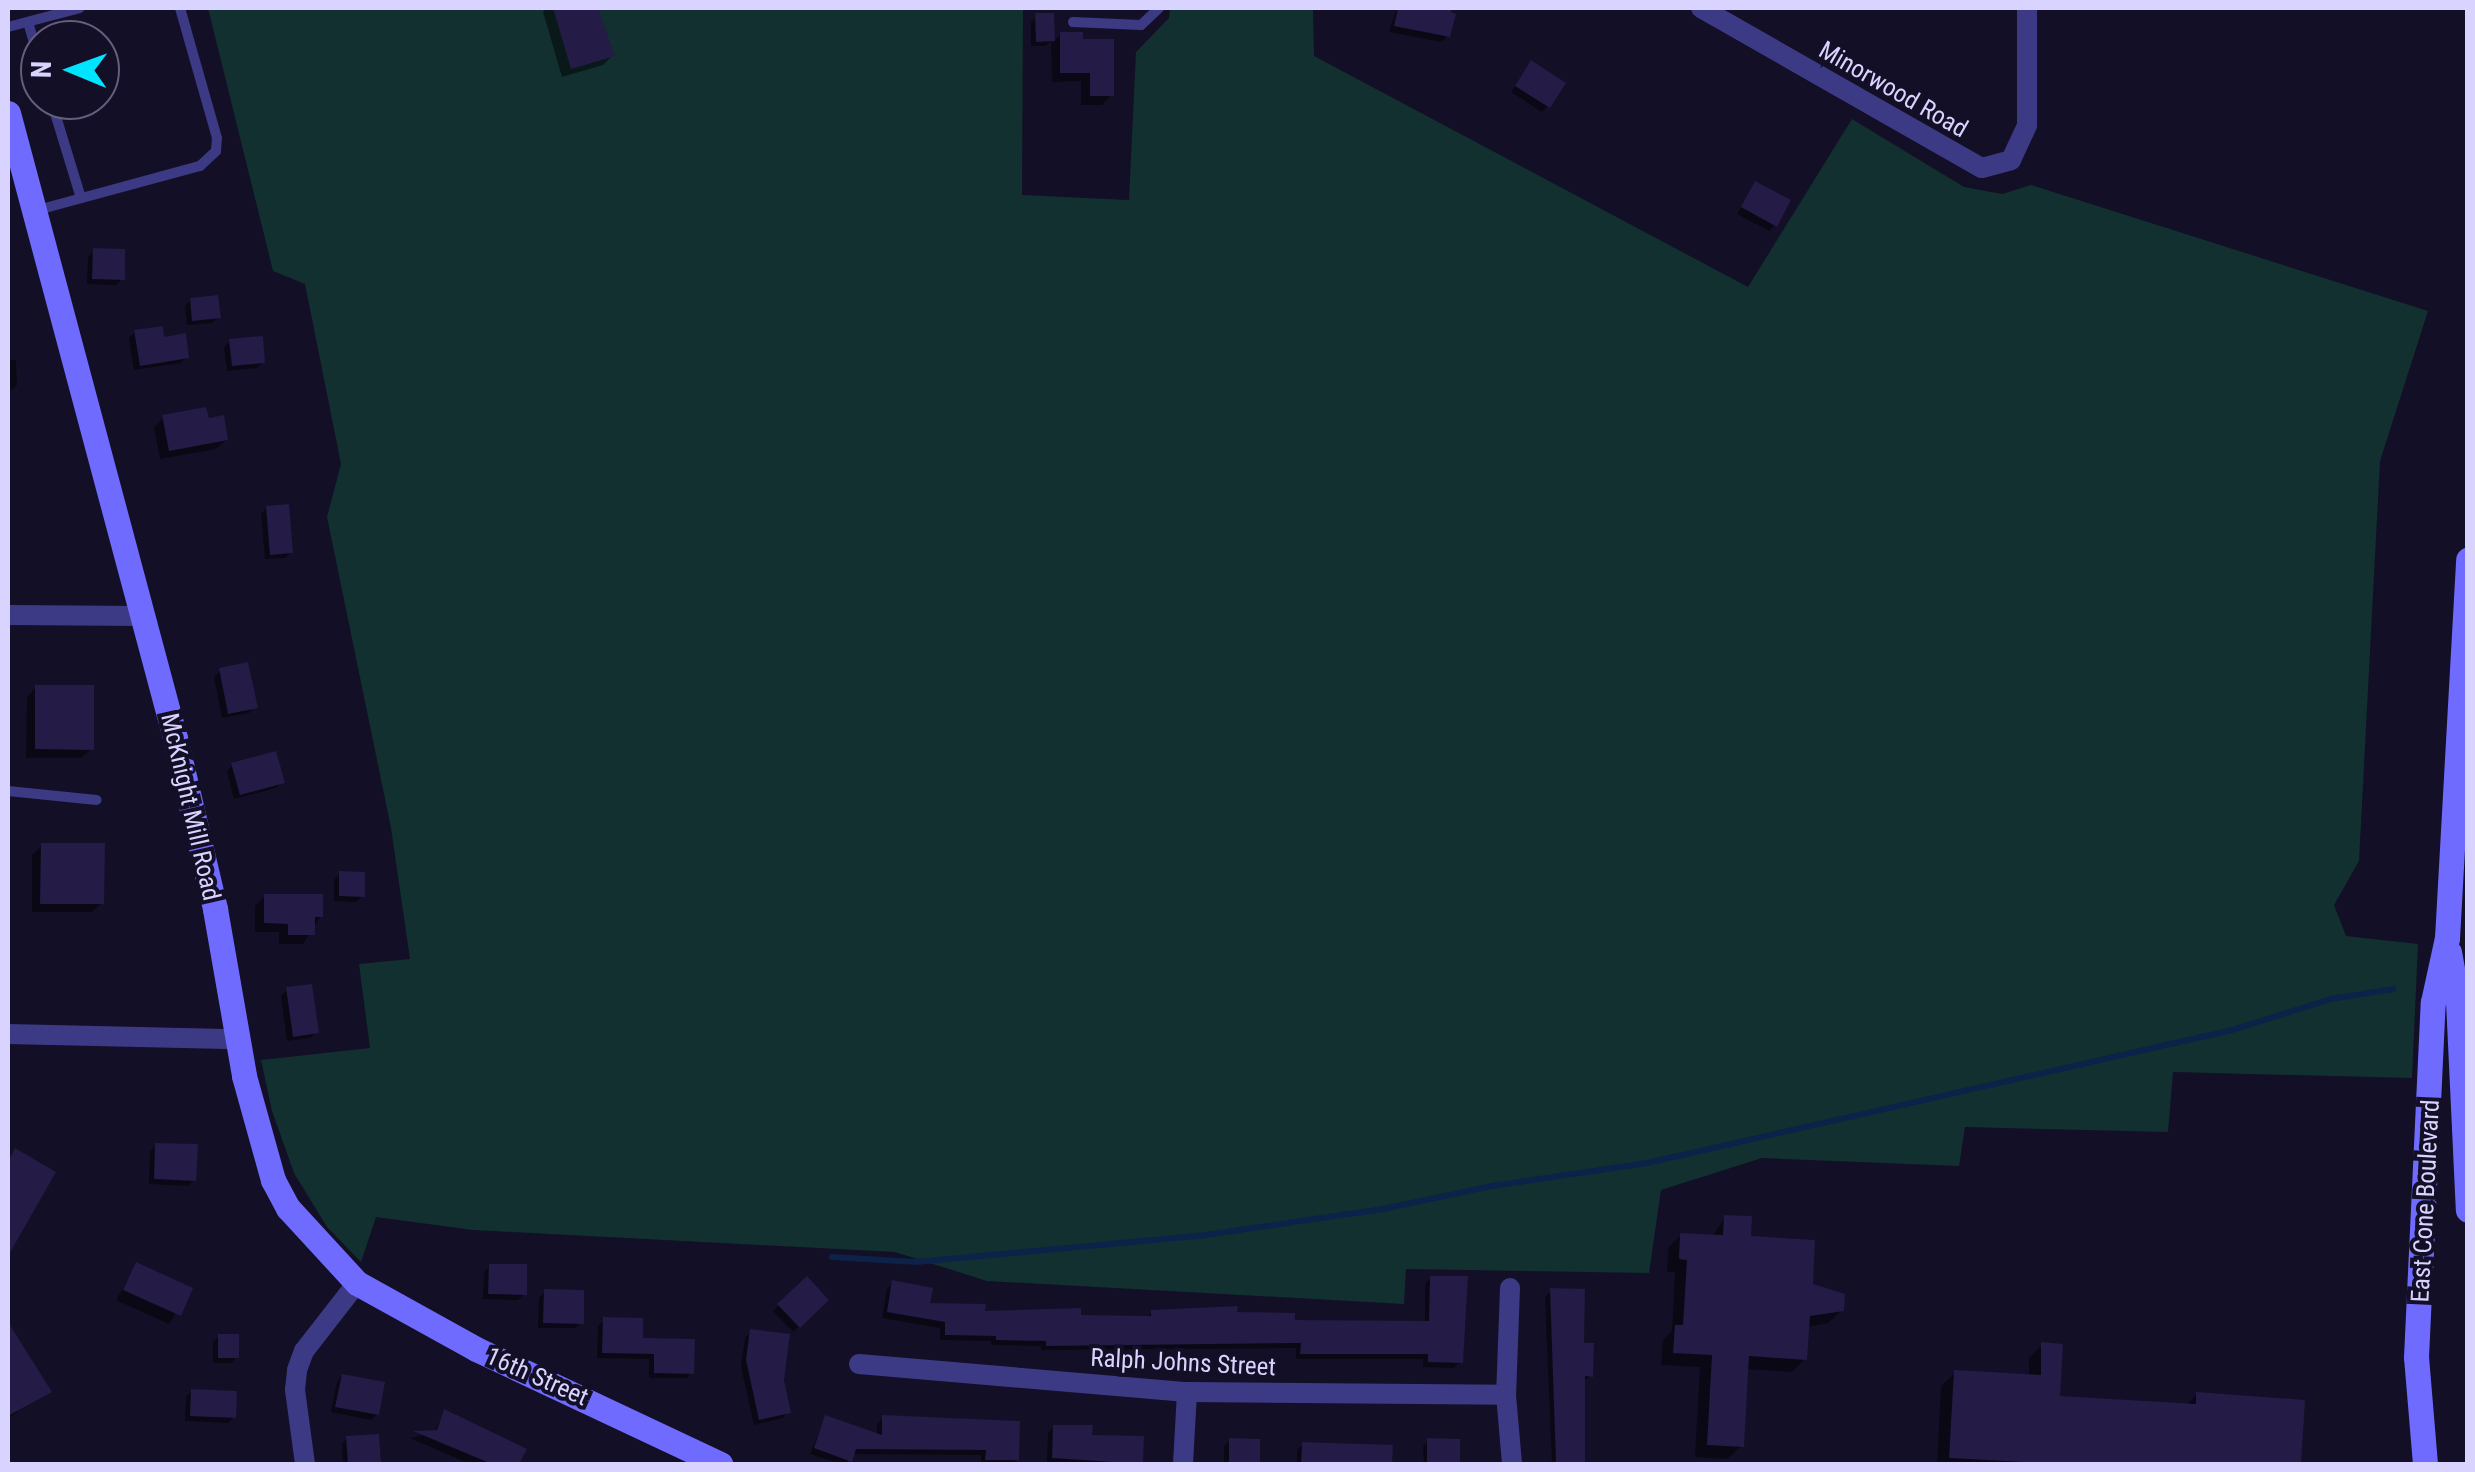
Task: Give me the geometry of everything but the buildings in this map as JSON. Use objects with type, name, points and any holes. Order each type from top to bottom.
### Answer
[{"type":"street","name":"Minorwood Road","points":[[1701,8],[1968,163],[1993,168],[2011,160],[2027,125],[2027,8]]},
{"type":"street","name":"McKnight Mill Road","points":[[8,113],[142,616],[215,909],[257,1134],[273,1180],[288,1208],[357,1283]]},
{"type":"street","name":"East Cone Boulevard","points":[[2425,1464],[2416,1357],[2433,1002],[2447,938],[2468,560]]},
{"type":"street","points":[[8,615],[142,616]]},
{"type":"street","name":"East Cone Boulevard","points":[[2447,938],[2458,1001],[2468,1210]]},
{"type":"street","points":[[8,1034],[237,1039]]},
{"type":"street","points":[[305,1464],[295,1390],[297,1370],[304,1351],[357,1283]]},
{"type":"street","name":"16th Street","points":[[357,1283],[476,1350],[544,1378],[720,1464]]},
{"type":"street","points":[[1510,1288],[1506,1395],[1512,1464]]},
{"type":"street","name":"Ralph Johns Street","points":[[859,1364],[1187,1392],[1506,1395]]},
{"type":"street","points":[[1183,1464],[1187,1392]]},
{"type":"lane","points":[[35,20],[80,8]]},
{"type":"lane","points":[[34,210],[200,166],[216,151],[218,138],[180,8]]},
{"type":"lane","points":[[1073,22],[1141,24],[1159,8]]},
{"type":"lane","points":[[57,120],[81,198]]},
{"type":"lane","points":[[8,791],[96,800]]},
{"type":"green space","points":[[208,8],[1023,8],[1022,195],[1129,200],[1136,52],[1169,18],[1170,8],[1313,8],[1314,56],[1748,287],[1852,119],[1964,187],[2002,194],[2031,185],[2428,311],[2380,461],[2359,861],[2334,905],[2346,936],[2418,944],[2412,1078],[2173,1072],[2168,1132],[1965,1127],[1959,1166],[1762,1158],[1661,1190],[1649,1273],[1406,1269],[1404,1304],[987,1281],[895,1252],[473,1230],[376,1217],[361,1262],[327,1227],[294,1173],[272,1111],[261,1060],[370,1048],[359,964],[410,959],[391,828],[327,517],[341,464],[305,284],[273,271]]},
{"type":"waterway","points":[[832,1257],[916,1262],[1205,1235],[1383,1209],[1492,1186],[1647,1163],[2232,1030],[2331,999],[2393,989]]}]
